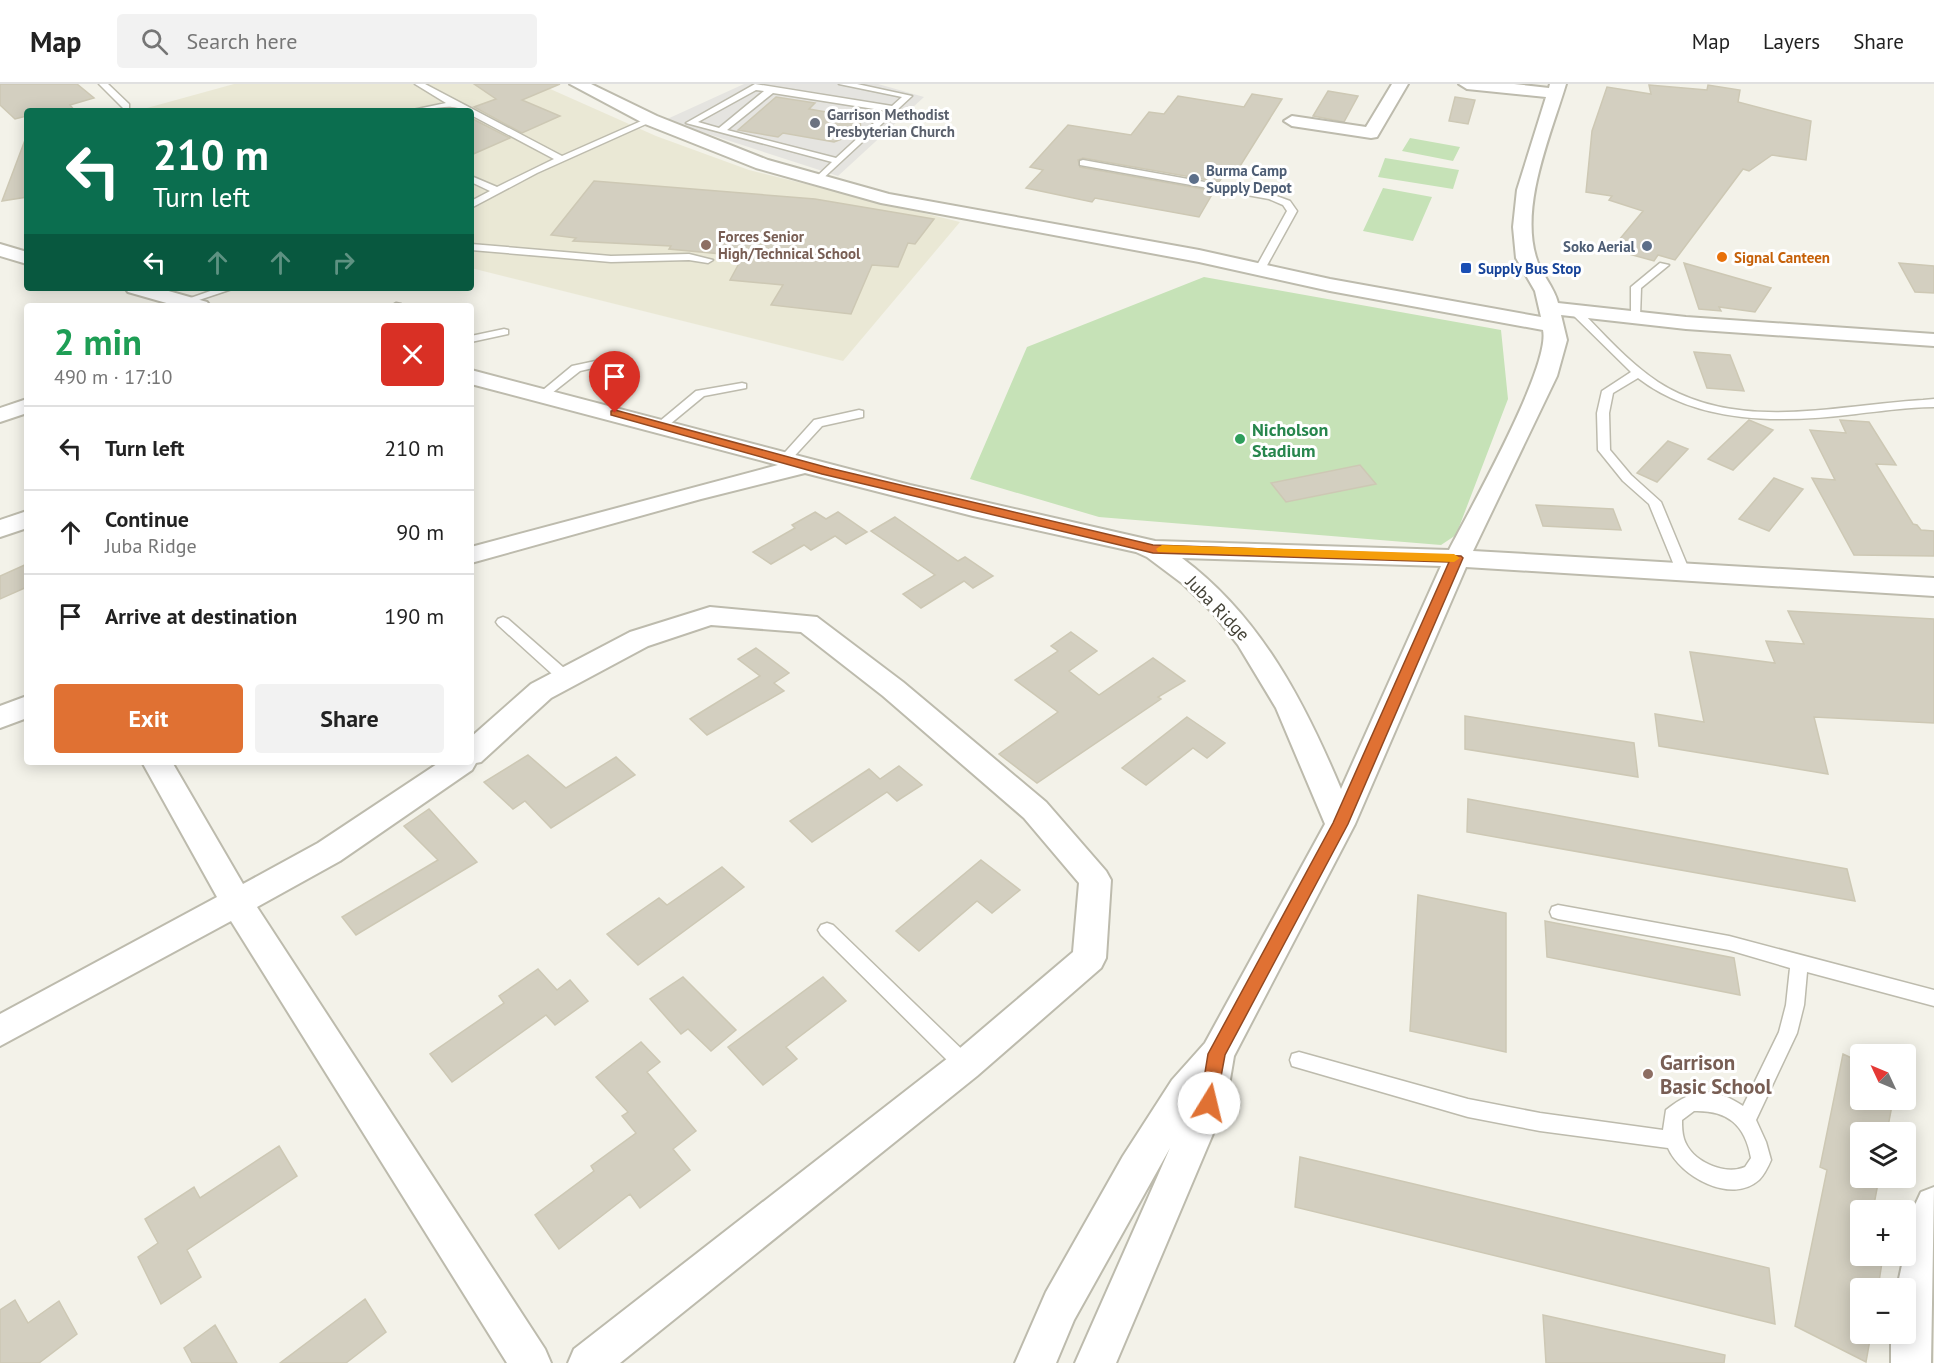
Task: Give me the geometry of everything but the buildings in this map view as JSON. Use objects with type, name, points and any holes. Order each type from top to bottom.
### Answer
[{"type":"street","points":[[578,84],[651,120],[762,164],[887,199],[1260,269],[1330,285],[1559,315],[1635,317],[1934,340]]},
{"type":"street","points":[[1292,121],[1371,133],[1400,84]]},
{"type":"street","points":[[1035,1363],[1060,1306],[1136,1169],[1185,1092],[1217,1054],[1341,824],[1457,558],[1499,477],[1546,376],[1556,340],[1559,315],[1526,258],[1522,227],[1526,190],[1556,89],[1467,84]]},
{"type":"street","points":[[0,250],[24,257]]},
{"type":"street","points":[[146,291],[188,303]]},
{"type":"street","name":"Juba Ridge","points":[[474,378],[795,463],[1153,549],[1212,597],[1240,626],[1273,673],[1307,741],[1341,824]]},
{"type":"street","points":[[0,415],[24,407]]},
{"type":"street","points":[[474,554],[795,463]]},
{"type":"street","points":[[0,529],[24,520]]},
{"type":"street","points":[[1153,549],[1457,558],[1934,587]]},
{"type":"street","points":[[474,751],[541,691],[639,639],[710,616],[808,623],[893,689],[1035,810],[1095,880],[1089,958],[965,1065],[588,1363]]},
{"type":"street","points":[[0,718],[24,707]]},
{"type":"street","points":[[159,765],[237,903],[531,1363]]},
{"type":"street","points":[[0,1031],[329,852],[458,765]]},
{"type":"street","points":[[1095,1363],[1209,1103],[1217,1054]]},
{"type":"street","points":[[1911,1363],[1911,1315],[1934,1205]]},
{"type":"lane","points":[[103,84],[126,106]]},
{"type":"lane","points":[[419,84],[462,108]]},
{"type":"lane","points":[[818,180],[908,96],[843,84]]},
{"type":"lane","points":[[838,161],[690,123],[757,85],[771,90],[893,110]]},
{"type":"lane","points":[[720,130],[771,90]]},
{"type":"lane","points":[[430,108],[454,104]]},
{"type":"lane","points":[[474,114],[561,159]]},
{"type":"lane","points":[[474,203],[496,190],[561,159],[651,120]]},
{"type":"lane","points":[[1083,163],[1271,197],[1287,203],[1292,212],[1260,269]]},
{"type":"lane","points":[[474,180],[496,190]]},
{"type":"lane","points":[[474,247],[611,259],[689,257],[708,260]]},
{"type":"lane","points":[[1635,317],[1636,287],[1664,266]]},
{"type":"lane","points":[[194,303],[223,291]]},
{"type":"lane","points":[[1559,315],[1656,387],[1690,403],[1722,411],[1815,415],[1934,403]]},
{"type":"lane","points":[[474,338],[504,332]]},
{"type":"lane","points":[[543,395],[576,368],[619,359]]},
{"type":"lane","points":[[1638,373],[1608,391],[1603,413],[1604,450],[1627,478],[1655,502],[1683,572]]},
{"type":"lane","points":[[660,426],[700,393],[741,386]]},
{"type":"lane","points":[[795,463],[818,423],[859,414]]},
{"type":"lane","points":[[503,622],[567,679]]},
{"type":"lane","points":[[1558,912],[1730,943],[1934,998]]},
{"type":"lane","points":[[827,930],[965,1065]]},
{"type":"lane","points":[[1746,1120],[1788,1033],[1795,1005],[1799,963]]},
{"type":"lane","points":[[1299,1060],[1468,1108],[1540,1122],[1674,1140]]},
{"type":"lane","points":[[1690,1102],[1719,1103],[1746,1120],[1759,1140],[1761,1160],[1751,1174],[1732,1180],[1708,1175],[1687,1160],[1674,1140],[1673,1116],[1690,1102]]},
{"type":"shaded area","name":"Forces Senior High/Technical School","points":[[234,84],[539,84],[656,136],[749,170],[960,222],[843,361],[474,269],[474,108],[147,108]]},
{"type":"shaded area","points":[[744,84],[878,84],[924,97],[838,176],[665,120]],"holes":[[[776,97],[815,103],[809,109],[859,117],[861,134],[834,142],[783,133],[778,137],[739,130]]]},
{"type":"green space","points":[[1410,138],[1460,147],[1453,161],[1402,151]]},
{"type":"green space","points":[[1385,158],[1459,170],[1453,189],[1378,177]]},
{"type":"green space","points":[[1383,188],[1432,197],[1413,241],[1363,231]]},
{"type":"green space","name":"Nicholson Stadium","points":[[1204,277],[1501,330],[1508,399],[1456,535],[1441,545],[1099,517],[970,479],[1027,347]]},
{"type":"slow traffic","points":[[1162,549],[1454,558]]},
{"type":"place","name":"Garrison Methodist Presbyterian Church","points":[[815,123]]},
{"type":"place","name":"Burma Camp Supply Depot","points":[[1194,179]]},
{"type":"place","name":"Forces Senior High/Technical School","points":[[706,245]]},
{"type":"place","name":"Soko Aerial","points":[[1647,246]]},
{"type":"place","name":"Signal Canteen","points":[[1722,257]]},
{"type":"place","name":"Supply Bus Stop","points":[[1466,268]]},
{"type":"place","name":"Nicholson Stadium","points":[[1240,439]]},
{"type":"place","name":"Garrison Basic School","points":[[1648,1074]]},
{"type":"route","points":[[615,413],[826,471],[1153,549],[1457,558],[1341,824],[1217,1054],[1209,1103]]}]
